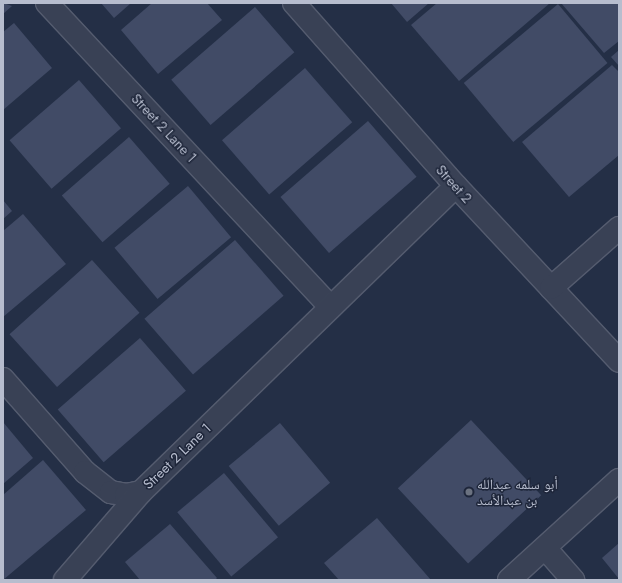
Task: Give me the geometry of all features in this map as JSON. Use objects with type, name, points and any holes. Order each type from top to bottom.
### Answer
[{"type":"street","name":"Street 2 Lane 1","points":[[47,3],[330,306]]},
{"type":"street","name":"Street 2","points":[[294,3],[456,186],[619,361]]},
{"type":"street","name":"Street 2 Lane 1","points":[[3,379],[85,472],[111,492],[126,495],[141,492],[330,306],[456,186]]},
{"type":"street","points":[[552,288],[619,228]]},
{"type":"street","points":[[509,580],[619,480]]},
{"type":"street","points":[[65,580],[141,492]]},
{"type":"street","points":[[545,548],[573,580]]},
{"type":"building","points":[[3,3],[12,6],[3,14]]},
{"type":"building","points":[[101,3],[131,3],[114,18]]},
{"type":"building","points":[[152,3],[207,3],[222,20],[158,74],[121,30]]},
{"type":"building","points":[[391,3],[429,3],[407,22]]},
{"type":"building","points":[[437,3],[550,3],[459,81],[411,25]]},
{"type":"building","points":[[561,3],[619,3],[619,41],[604,53]]},
{"type":"building","points":[[558,4],[607,63],[513,142],[464,83]]},
{"type":"building","points":[[255,7],[294,52],[211,125],[171,80]]},
{"type":"building","points":[[14,23],[52,68],[3,110],[3,32]]},
{"type":"building","points":[[619,50],[619,66],[611,57]]},
{"type":"building","points":[[612,65],[619,72],[619,155],[569,197],[522,142]]},
{"type":"building","points":[[305,68],[352,122],[269,195],[222,140]]},
{"type":"building","points":[[79,80],[121,128],[52,189],[10,140]]},
{"type":"building","points":[[368,121],[417,177],[329,253],[280,197]]},
{"type":"building","points":[[129,137],[170,184],[103,242],[62,195]]},
{"type":"building","points":[[188,186],[231,237],[158,299],[114,248]]},
{"type":"building","points":[[3,200],[12,211],[3,219]]},
{"type":"building","points":[[23,214],[66,264],[3,317],[3,231]]},
{"type":"building","points":[[235,240],[284,296],[193,375],[144,319]]},
{"type":"building","points":[[92,260],[140,313],[57,387],[10,334]]},
{"type":"building","points":[[140,338],[186,391],[104,462],[58,410]]},
{"type":"building","name":"أبو سلمه عبدالله بن عبدالأسد","points":[[471,420],[541,495],[468,564],[398,488]]},
{"type":"building","points":[[3,422],[33,458],[3,484]]},
{"type":"building","points":[[280,423],[330,483],[279,526],[229,466]]},
{"type":"building","points":[[43,460],[86,510],[3,580],[3,495]]},
{"type":"building","points":[[224,473],[278,537],[231,577],[177,512]]},
{"type":"building","points":[[377,518],[431,580],[339,580],[324,563]]},
{"type":"building","points":[[170,524],[217,578],[215,580],[140,580],[125,562]]},
{"type":"building","points":[[619,543],[619,579],[602,558]]},
{"type":"place","name":"أبو سلمه عبدالله بن عبدالأسد","points":[[469,492]]}]
